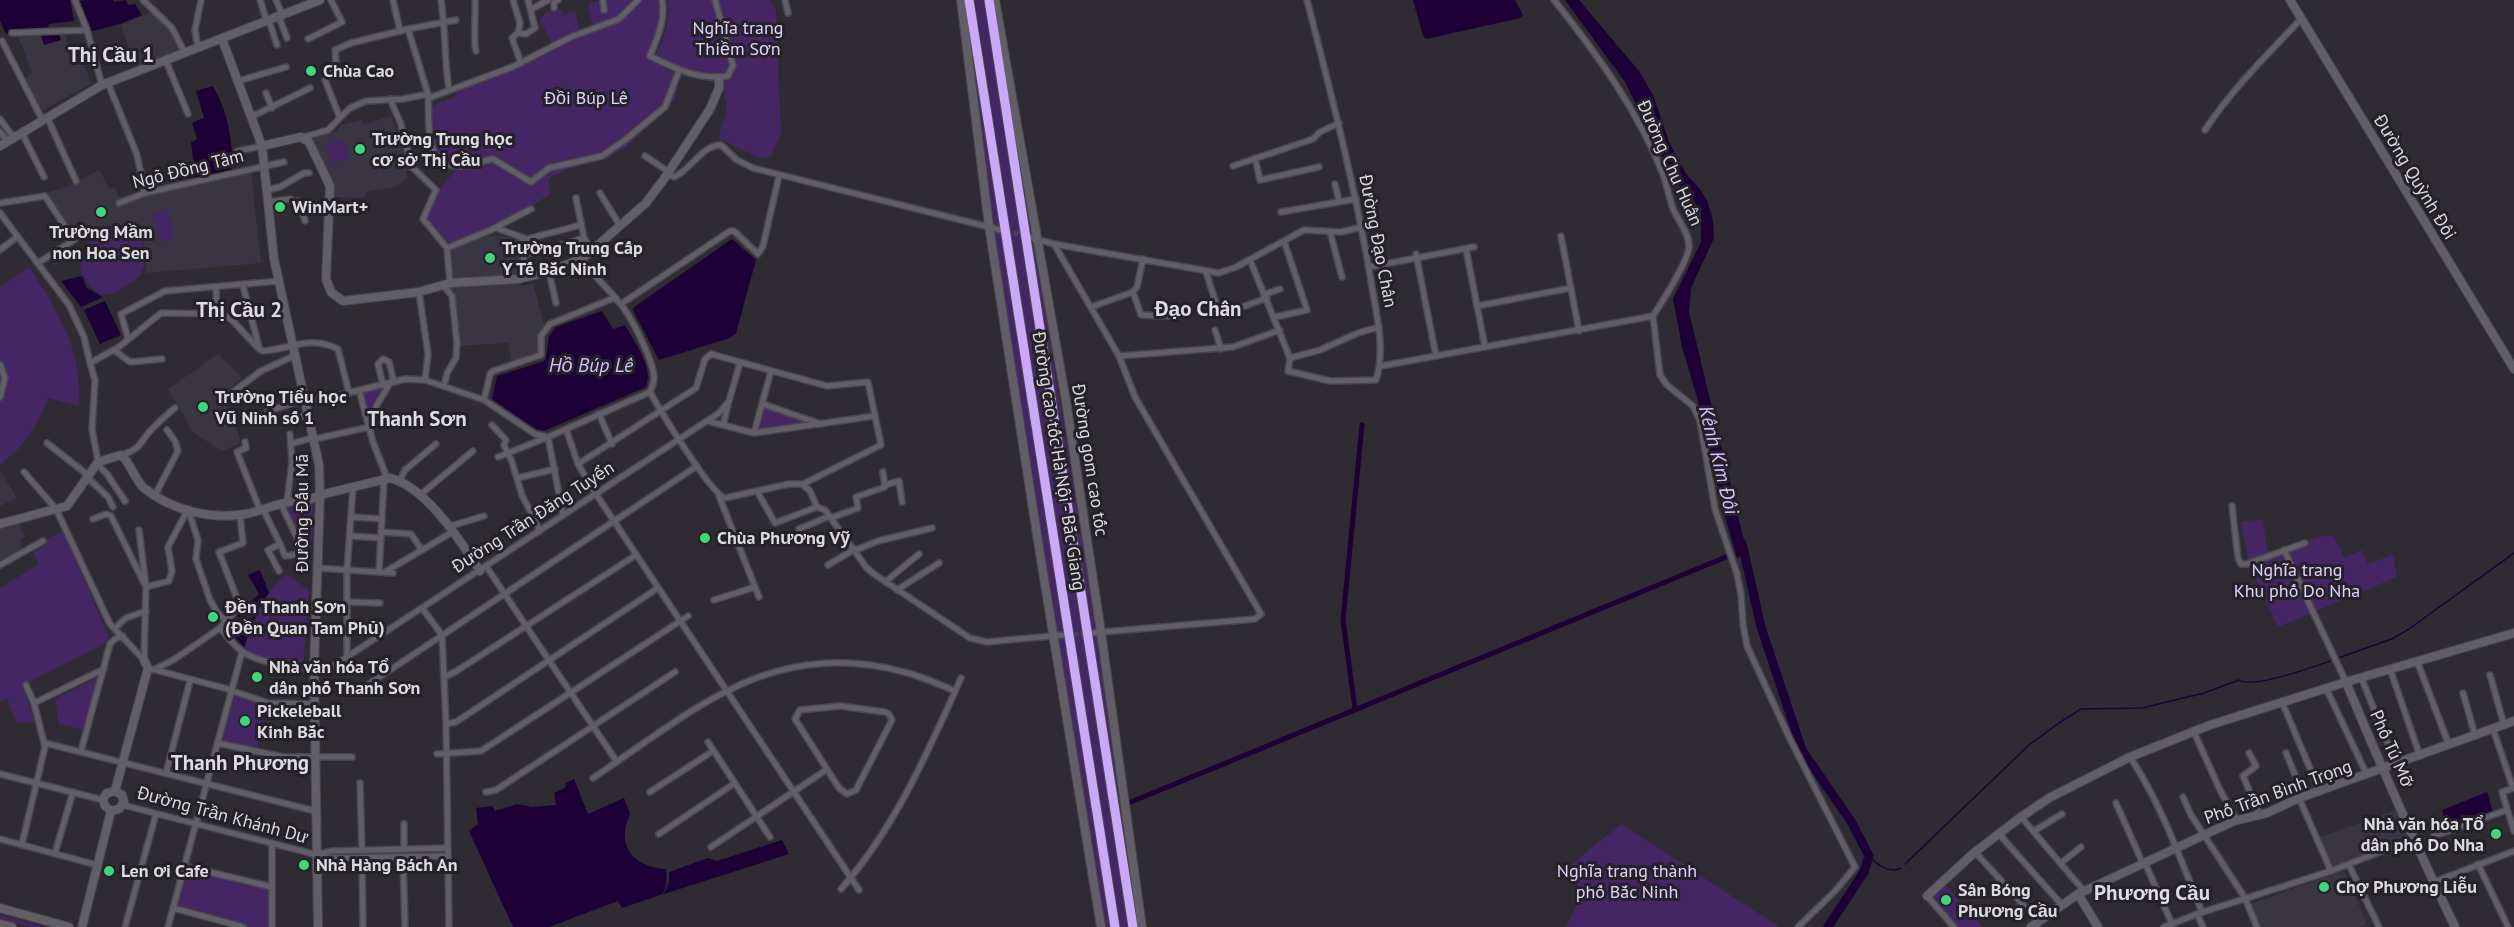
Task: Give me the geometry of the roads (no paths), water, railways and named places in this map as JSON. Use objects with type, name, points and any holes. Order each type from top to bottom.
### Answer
[{"type":"highway","name":"Đường cao tốc Hà Nội - Bắc Giang","points":[[969,0],[1115,927]]},
{"type":"highway","name":"Đường cao tốc Hà Nội - Bắc Giang","points":[[989,0],[1133,927]]},
{"type":"main road","points":[[7,142],[105,84],[281,16],[307,3],[321,0]]},
{"type":"main road","points":[[961,0],[989,226],[1058,636],[1101,927]]},
{"type":"main road","name":"Đường gom cao tốc","points":[[995,0],[1101,632],[1142,927]]},
{"type":"main road","name":"Đường Quỳnh Đôi","points":[[2290,0],[2514,369]]},
{"type":"main road","name":"Đường Đấu Mã","points":[[222,39],[262,146],[267,202],[279,281],[315,438],[320,495],[314,668],[318,927]]},
{"type":"main road","points":[[262,146],[297,137],[304,138],[312,146],[330,186],[332,196],[326,275],[331,292],[346,302],[383,295],[419,292],[447,284],[525,278],[580,260],[646,203],[710,110],[719,88],[719,78]]},
{"type":"main road","points":[[0,524],[67,506],[97,463],[123,455],[136,480],[155,495],[172,505],[214,516],[240,515],[284,503],[314,499],[320,495],[385,479],[400,480],[420,495],[452,528],[483,568]]},
{"type":"main road","points":[[1927,897],[1975,852],[2021,817],[2049,798],[2130,757],[2282,702],[2514,633]]},
{"type":"main road","points":[[115,790],[150,669],[144,660]]},
{"type":"main road","name":"Phố Tú Mỡ","points":[[2346,682],[2382,770],[2455,927]]},
{"type":"main road","name":"Phố Trần Bình Trọng","points":[[2031,927],[2081,893],[2237,821],[2260,815],[2302,797],[2511,724]]},
{"type":"main road","points":[[111,811],[105,806],[103,800],[106,793],[115,790]]},
{"type":"main road","points":[[111,811],[123,805],[122,795],[115,790]]},
{"type":"main road","points":[[82,927],[111,811]]},
{"type":"main road","points":[[2081,893],[2098,927]]},
{"type":"main road","points":[[0,908],[69,927]]},
{"type":"main road","points":[[0,924],[12,927]]},
{"type":"street","points":[[75,0],[105,84],[137,155],[145,193]]},
{"type":"street","points":[[143,0],[172,27],[185,53]]},
{"type":"street","points":[[198,48],[195,30],[201,0]]},
{"type":"street","points":[[260,0],[277,45]]},
{"type":"street","points":[[276,0],[287,38]]},
{"type":"street","points":[[308,39],[342,22],[331,0]]},
{"type":"street","points":[[393,0],[400,31]]},
{"type":"street","points":[[441,0],[445,22],[446,73],[449,90]]},
{"type":"street","points":[[475,0],[477,30],[474,46],[476,51]]},
{"type":"street","points":[[513,0],[520,23],[518,33],[512,38],[521,63]]},
{"type":"street","points":[[518,33],[526,34],[535,28],[528,0]]},
{"type":"street","points":[[532,9],[548,0]]},
{"type":"street","points":[[555,8],[554,2],[558,0]]},
{"type":"street","points":[[603,0],[604,10]]},
{"type":"street","points":[[304,138],[328,130],[350,108],[358,104],[429,96],[521,63],[571,37],[619,19],[638,0]]},
{"type":"street","points":[[662,0],[664,10],[661,26],[650,56],[679,71],[719,78],[728,76],[733,65],[715,0]]},
{"type":"street","points":[[785,0],[788,13]]},
{"type":"street","name":"Đường Đạo Chân","points":[[1307,0],[1339,123],[1362,227],[1379,327],[1380,366]]},
{"type":"street","name":"Đường Chu Huân","points":[[1554,0],[1604,64],[1632,109],[1663,174],[1672,207],[1687,237],[1689,245],[1687,252],[1669,290],[1653,316]]},
{"type":"street","points":[[340,118],[325,80],[336,61],[335,50],[351,43],[408,28],[456,20]]},
{"type":"street","points":[[2205,130],[2227,97],[2250,70],[2301,20]]},
{"type":"street","points":[[408,28],[429,96],[430,141],[438,157],[454,166],[493,159],[531,182],[549,168],[602,156],[625,140],[665,107],[679,71]]},
{"type":"street","points":[[12,33],[87,30]]},
{"type":"street","points":[[2,41],[45,118],[76,181]]},
{"type":"street","points":[[166,61],[189,114]]},
{"type":"street","points":[[238,81],[286,67]]},
{"type":"street","points":[[251,117],[310,88]]},
{"type":"street","points":[[266,93],[272,108]]},
{"type":"street","points":[[390,99],[401,124],[411,166],[436,190],[423,219],[447,248],[447,284],[452,296],[457,343],[456,358],[447,373],[444,386]]},
{"type":"street","points":[[0,119],[7,142]]},
{"type":"street","points":[[1233,166],[1313,139],[1320,132],[1339,123]]},
{"type":"street","points":[[0,132],[7,142]]},
{"type":"street","points":[[22,133],[44,177]]},
{"type":"street","points":[[645,156],[674,177],[685,172],[716,145],[721,145],[747,166],[779,176],[1001,230]]},
{"type":"street","points":[[238,151],[262,146]]},
{"type":"street","points":[[1255,158],[1260,180],[1319,167]]},
{"type":"street","name":"Ngõ Đồng Tâm","points":[[119,203],[145,193],[284,162]]},
{"type":"street","points":[[266,190],[280,187],[304,173],[309,173]]},
{"type":"street","points":[[619,302],[730,231],[734,231],[758,254],[763,246],[779,176]]},
{"type":"street","points":[[1335,184],[1339,201]]},
{"type":"street","points":[[600,193],[620,226]]},
{"type":"street","points":[[0,203],[45,196],[74,240],[38,263]]},
{"type":"street","points":[[576,198],[584,238],[593,251]]},
{"type":"street","points":[[267,202],[291,199],[292,202],[299,201],[305,221]]},
{"type":"street","points":[[1281,212],[1356,199]]},
{"type":"street","points":[[447,248],[495,228],[531,209]]},
{"type":"street","points":[[0,213],[2,221],[38,263],[74,315],[84,337],[95,381],[92,429],[97,463],[125,501]]},
{"type":"street","points":[[495,228],[522,238],[538,237],[580,225]]},
{"type":"street","points":[[1034,238],[1054,244],[1206,272],[1228,271],[1304,230],[1341,232],[1362,227]]},
{"type":"street","points":[[1330,231],[1342,277]]},
{"type":"street","points":[[1561,236],[1579,331]]},
{"type":"street","points":[[0,250],[17,237]]},
{"type":"street","points":[[522,238],[525,278]]},
{"type":"street","points":[[523,254],[538,252],[584,238]]},
{"type":"street","points":[[1275,316],[1306,310],[1284,241]]},
{"type":"street","points":[[1054,244],[1119,356],[1135,397],[1261,614],[1255,619],[1091,633]]},
{"type":"street","points":[[1369,267],[1417,256],[1474,247]]},
{"type":"street","points":[[1466,249],[1485,348]]},
{"type":"street","points":[[1417,256],[1436,356]]},
{"type":"street","points":[[1091,307],[1132,292],[1137,287],[1143,259]]},
{"type":"street","points":[[498,458],[650,392],[654,380],[651,359],[619,302],[580,260]]},
{"type":"street","points":[[1250,260],[1275,316],[1290,358],[1288,371],[1330,381],[1376,380],[1380,366],[1653,316],[1660,375],[1667,385],[1693,406],[1701,421],[1715,508],[1737,574],[1747,646],[1789,737],[1855,867],[1835,891],[1797,927]]},
{"type":"street","points":[[549,272],[556,303]]},
{"type":"street","points":[[1206,272],[1220,315],[1280,289]]},
{"type":"street","points":[[128,338],[121,314],[165,291],[243,286],[279,281]]},
{"type":"street","points":[[243,286],[259,349]]},
{"type":"street","points":[[216,287],[217,314]]},
{"type":"street","points":[[1477,306],[1571,288]]},
{"type":"street","points":[[419,292],[428,354],[425,380]]},
{"type":"street","points":[[1132,292],[1140,315],[1169,316]]},
{"type":"street","points":[[484,400],[493,370],[541,355],[541,336],[550,324],[612,298],[619,302]]},
{"type":"street","points":[[90,363],[114,350],[161,313],[217,314],[232,320],[259,349],[271,350],[294,344],[325,342],[338,349],[349,393]]},
{"type":"street","points":[[1290,358],[1320,350],[1358,333],[1379,327]]},
{"type":"street","points":[[1215,330],[1221,349]]},
{"type":"street","points":[[1119,356],[1221,349],[1280,330]]},
{"type":"street","points":[[114,350],[130,362],[162,359]]},
{"type":"street","points":[[233,392],[261,371],[296,355]]},
{"type":"street","points":[[578,464],[612,444],[696,387],[708,355],[827,386],[868,382],[881,445],[803,484],[789,484],[725,498],[719,496]]},
{"type":"street","points":[[369,427],[377,405],[392,383],[389,362],[383,359],[378,364],[383,385]]},
{"type":"street","points":[[723,426],[740,363]]},
{"type":"street","points":[[0,365],[5,378],[0,397]]},
{"type":"street","points":[[754,433],[771,371]]},
{"type":"street","points":[[268,411],[405,380],[425,380],[484,400],[535,434],[548,437]]},
{"type":"street","points":[[359,390],[385,479],[381,535],[382,572]]},
{"type":"street","points":[[650,392],[679,439],[719,496],[759,597]]},
{"type":"street","name":"Đường Trần Đăng Tuyển","points":[[243,652],[270,664],[321,670],[330,668],[719,413],[729,401]]},
{"type":"street","points":[[763,404],[822,424]]},
{"type":"street","points":[[123,455],[137,449],[149,432],[175,408]]},
{"type":"street","points":[[292,419],[310,414]]},
{"type":"street","points":[[599,414],[612,444]]},
{"type":"street","points":[[707,421],[754,433],[875,416]]},
{"type":"street","points":[[492,424],[506,440],[504,445],[518,478],[522,495],[540,531]]},
{"type":"street","points":[[291,444],[369,427]]},
{"type":"street","points":[[566,429],[578,464],[596,494],[859,891]]},
{"type":"street","points":[[155,495],[178,451],[175,441],[167,430]]},
{"type":"street","points":[[290,434],[292,462],[284,503],[298,540]]},
{"type":"street","points":[[548,437],[563,515]]},
{"type":"street","points":[[245,442],[246,448],[237,452],[261,510],[285,556],[300,554]]},
{"type":"street","points":[[47,443],[89,477],[108,497],[113,507]]},
{"type":"street","points":[[400,480],[405,470],[436,444]]},
{"type":"street","points":[[420,495],[473,451]]},
{"type":"street","points":[[369,684],[697,466]]},
{"type":"street","points":[[518,478],[555,469]]},
{"type":"street","points":[[24,472],[56,509],[109,621],[144,660]]},
{"type":"street","points":[[883,472],[885,485]]},
{"type":"street","points":[[799,529],[858,508],[856,497],[900,481],[902,502]]},
{"type":"street","points":[[803,484],[810,491],[817,507]]},
{"type":"street","points":[[347,658],[347,570],[353,487]]},
{"type":"street","points":[[757,491],[775,523],[817,507],[825,510],[856,550],[866,567],[965,635],[979,641],[1058,636]]},
{"type":"street","points":[[2232,506],[2238,558],[2241,564],[2247,564],[2306,543]]},
{"type":"street","points":[[146,588],[169,581],[172,571],[168,547],[188,509]]},
{"type":"street","points":[[188,509],[198,540],[195,552],[198,567],[213,605],[226,621]]},
{"type":"street","points":[[93,519],[106,514],[111,516],[146,588]]},
{"type":"street","points":[[150,669],[175,658],[220,628],[240,606],[219,552],[243,543],[240,515]]},
{"type":"street","points":[[382,572],[422,550],[452,528],[484,516]]},
{"type":"street","points":[[351,517],[382,519]]},
{"type":"street","points":[[828,565],[878,541],[932,528]]},
{"type":"street","points":[[139,530],[146,588],[144,660]]},
{"type":"street","points":[[350,536],[411,534],[422,550]]},
{"type":"street","points":[[0,565],[43,541]]},
{"type":"street","points":[[279,571],[268,550],[280,544]]},
{"type":"street","points":[[2284,550],[2346,682]]},
{"type":"street","points":[[885,582],[919,554]]},
{"type":"street","points":[[444,677],[636,555]]},
{"type":"street","points":[[897,590],[939,563]]},
{"type":"street","points":[[317,568],[393,573]]},
{"type":"street","points":[[483,568],[505,594],[617,762]]},
{"type":"street","points":[[714,600],[755,586]]},
{"type":"street","points":[[446,724],[456,722],[658,588]]},
{"type":"street","points":[[347,602],[380,603]]},
{"type":"street","points":[[422,608],[441,635],[446,724],[449,927]]},
{"type":"street","points":[[115,628],[126,618],[146,610]]},
{"type":"street","points":[[437,754],[478,752],[688,616]]},
{"type":"street","points":[[168,927],[243,652],[220,628]]},
{"type":"street","points":[[81,751],[110,644],[123,636]]},
{"type":"street","points":[[2417,661],[2449,745]]},
{"type":"street","points":[[593,778],[725,691],[782,668],[831,663],[890,668],[955,691]]},
{"type":"street","points":[[34,703],[105,669]]},
{"type":"street","points":[[150,669],[271,703],[315,705]]},
{"type":"street","points":[[2390,669],[2420,756]]},
{"type":"street","points":[[486,792],[496,790],[675,672]]},
{"type":"street","points":[[2490,675],[2511,724]]},
{"type":"street","points":[[2361,677],[2396,764]]},
{"type":"street","points":[[841,890],[851,879],[900,806],[938,731],[961,678]]},
{"type":"street","points":[[166,773],[190,681]]},
{"type":"street","points":[[22,844],[38,784],[45,743],[27,685]]},
{"type":"street","points":[[2326,688],[2367,775]]},
{"type":"street","points":[[2463,693],[2475,735]]},
{"type":"street","points":[[2282,702],[2320,792]]},
{"type":"street","points":[[840,706],[871,709],[890,714],[891,724],[854,792],[843,792],[826,770],[795,721],[798,711],[840,706]]},
{"type":"street","points":[[2493,729],[2513,788],[2502,792],[2514,831]]},
{"type":"street","points":[[2194,732],[2220,790],[2237,821]]},
{"type":"street","points":[[708,742],[770,837]]},
{"type":"street","points":[[45,743],[315,811]]},
{"type":"street","points":[[217,743],[284,757],[352,757]]},
{"type":"street","points":[[650,792],[713,751]]},
{"type":"street","points":[[2249,753],[2256,766],[2242,776],[2260,815]]},
{"type":"street","points":[[2286,753],[2331,871]]},
{"type":"street","points":[[2130,757],[2145,780],[2176,848],[2203,927]]},
{"type":"street","points":[[711,847],[826,770]]},
{"type":"street","points":[[0,774],[103,800]]},
{"type":"street","points":[[360,783],[362,850]]},
{"type":"street","points":[[659,834],[735,783]]},
{"type":"street","points":[[55,853],[73,792]]},
{"type":"street","points":[[2183,797],[2191,815],[2245,898],[2257,927]]},
{"type":"street","points":[[2116,803],[2172,924]]},
{"type":"street","name":"Đường Trần Khánh Dư","points":[[123,805],[329,858],[448,856]]},
{"type":"street","points":[[2434,836],[2507,810]]},
{"type":"street","points":[[125,927],[156,814]]},
{"type":"street","points":[[2034,831],[2062,814]]},
{"type":"street","points":[[2021,817],[2061,863],[2081,893]]},
{"type":"street","points":[[404,824],[404,849]]},
{"type":"street","points":[[1999,834],[2062,905]]},
{"type":"street","points":[[2164,927],[2199,913],[2349,865],[2415,837]]},
{"type":"street","points":[[0,839],[98,865]]},
{"type":"street","points":[[272,845],[272,927]]},
{"type":"street","points":[[2061,863],[2081,847]]},
{"type":"street","name":"Đường Trần Khánh Dư","points":[[316,855],[332,850],[448,848]]},
{"type":"street","points":[[2434,882],[2514,851]]},
{"type":"street","points":[[1975,852],[2038,921]]},
{"type":"street","points":[[362,857],[363,927]]},
{"type":"street","points":[[404,857],[405,927]]},
{"type":"street","points":[[2478,864],[2508,927]]},
{"type":"street","points":[[2349,865],[2376,926]]},
{"type":"street","points":[[184,866],[272,887]]},
{"type":"street","points":[[1927,897],[1954,927]]},
{"type":"street","points":[[173,908],[243,927]]},
{"type":"street","points":[[449,914],[456,914]]},
{"type":"water","points":[[0,0],[70,0],[74,21],[6,34],[0,21]]},
{"type":"water","points":[[113,0],[114,2],[126,0],[128,5],[135,4],[142,15],[120,24],[89,32],[77,1]]},
{"type":"water","points":[[1413,0],[1515,0],[1523,15],[1520,18],[1426,39],[1423,36]]},
{"type":"water","points":[[1565,0],[1579,0],[1639,71],[1653,95],[1669,142],[1686,174],[1707,200],[1713,220],[1714,238],[1691,288],[1689,312],[1747,553],[1737,558],[1720,499],[1705,424],[1682,347],[1673,299],[1701,242],[1701,213],[1693,199],[1677,184],[1667,167],[1625,82]]},
{"type":"water","points":[[58,31],[61,40],[44,45],[40,32]]},
{"type":"water","points":[[213,86],[229,128],[232,154],[227,159],[233,171],[179,180],[176,171],[194,165],[191,142],[197,139],[192,123],[204,118],[196,91]]},
{"type":"water","name":"Hồ Búp Lê","points":[[732,239],[756,260],[736,333],[730,338],[659,360],[633,310],[634,307]]},
{"type":"water","points":[[82,276],[87,288],[103,297],[81,307],[61,281]]},
{"type":"water","points":[[105,301],[121,335],[100,344],[84,310]]},
{"type":"water","name":"Hồ Búp Lê","points":[[602,311],[613,329],[625,325],[638,347],[647,371],[646,387],[544,431],[536,429],[492,399],[497,376],[546,359],[549,336],[556,327]]},
{"type":"water","points":[[260,570],[269,593],[258,609],[244,647],[227,628],[233,620],[242,619],[247,622],[254,616],[254,611],[250,608],[244,611],[243,616],[238,617],[236,614],[259,594],[248,575]]},
{"type":"water","points":[[574,779],[588,814],[624,798],[630,814],[626,825],[626,845],[630,853],[645,864],[666,869],[663,894],[622,908],[618,901],[549,927],[513,927],[469,831],[478,824],[476,808],[492,806],[495,811],[517,804],[532,807],[556,805],[554,793],[565,788],[566,783]]},
{"type":"water","points":[[2487,792],[2493,813],[2447,828],[2442,810]]},
{"type":"water","points":[[782,840],[789,854],[664,894],[669,882],[669,872],[708,858],[717,861]]},
{"type":"waterway","points":[[1355,709],[1343,620],[1362,425]]},
{"type":"waterway","name":"Kênh Kim Đôi","points":[[1742,543],[1761,627],[1802,750],[1852,823],[1869,856],[1864,872],[1828,927]]},
{"type":"waterway","points":[[2338,658],[2392,639],[2409,629],[2514,553]]},
{"type":"waterway","points":[[1131,802],[1726,557]]},
{"type":"waterway","points":[[1905,864],[2029,745],[2081,709],[2142,708],[2204,693],[2239,680],[2246,682],[2269,680],[2330,661]]},
{"type":"waterway","points":[[1869,856],[1884,868],[1892,870],[1901,868]]},
{"type":"tunnel","points":[[1006,231],[1026,236]]},
{"type":"tunnel","points":[[1066,635],[1090,633]]},
{"type":"place","name":"Chùa Cao","points":[[311,71]]},
{"type":"place","name":"Trường Trung học cơ sở Thị Cầu","points":[[360,149]]},
{"type":"place","name":"WinMart+","points":[[280,207]]},
{"type":"place","name":"Trường Mầm non Hoa Sen","points":[[101,212]]},
{"type":"place","name":"Trường Trung Cấp Y Tế Bắc Ninh","points":[[490,258]]},
{"type":"place","name":"Trường Tiểu học Vũ Ninh số 1","points":[[203,407]]},
{"type":"place","name":"Chùa Phương Vỹ","points":[[705,538]]},
{"type":"place","name":"Đền Thanh Sơn (Đền Quan Tam Phủ)","points":[[213,617]]},
{"type":"place","name":"Nhà văn hóa Tổ dân phố Thanh Sơn","points":[[257,677]]},
{"type":"place","name":"Pickeleball Kinh Bắc","points":[[245,721]]},
{"type":"place","name":"Nhà văn hóa Tổ dân phố Do Nha","points":[[2496,834]]},
{"type":"place","name":"Nhà Hàng Bách An","points":[[304,865]]},
{"type":"place","name":"Len ơi Cafe","points":[[109,871]]},
{"type":"place","name":"Chợ Phương Liễu","points":[[2324,887]]},
{"type":"place","name":"Sân Bóng Phương Cầu","points":[[1946,900]]},
{"type":"district","name":"Thị Cầu 1","points":[[111,55]]},
{"type":"district","name":"Đạo Chân","points":[[1198,309]]},
{"type":"district","name":"Thị Cầu 2","points":[[239,310]]},
{"type":"district","name":"Thanh Sơn","points":[[417,419]]},
{"type":"district","name":"Thanh Phương","points":[[240,763]]},
{"type":"district","name":"Phương Cầu","points":[[2152,893]]},
{"type":"park label","name":"Nghĩa trang Thiềm Sơn","points":[[738,38]]},
{"type":"park label","name":"Đồi Búp Lê","points":[[586,98]]},
{"type":"park label","name":"Nghĩa trang Khu phố Do Nha","points":[[2297,580]]},
{"type":"park label","name":"Nghĩa trang thành phố Bắc Ninh","points":[[1627,881]]}]
